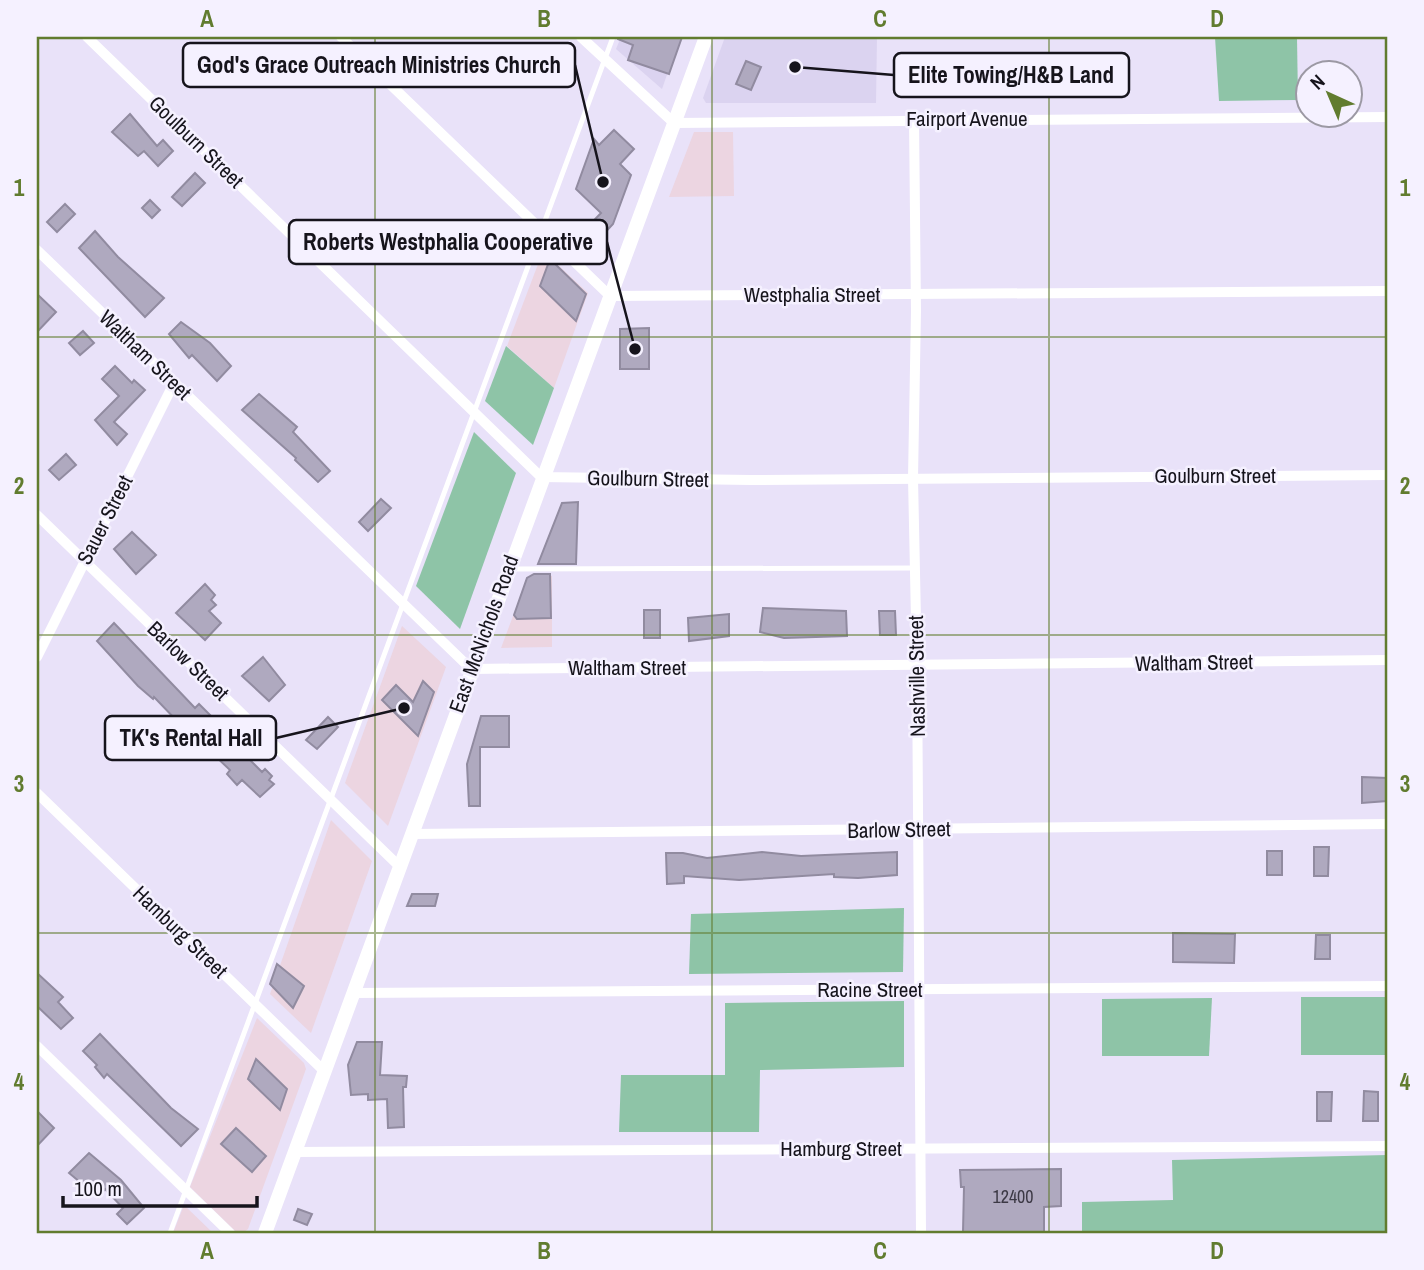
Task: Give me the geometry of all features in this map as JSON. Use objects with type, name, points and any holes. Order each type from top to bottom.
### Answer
[{"type":"street","name":"Goulburn Street","points":[[87,37],[541,477],[1387,475]]},
{"type":"street","points":[[341,37],[610,296]]},
{"type":"street","points":[[582,37],[674,123]]},
{"type":"street","name":"East McNichols Road","points":[[265,1233],[541,477],[706,37]]},
{"type":"street","name":"Fairport Avenue","points":[[674,123],[1387,117]]},
{"type":"street","name":"Nashville Street","points":[[914,120],[913,478],[921,1233]]},
{"type":"street","name":"Waltham Street","points":[[37,250],[471,669],[917,667],[1387,660]]},
{"type":"street","name":"Westphalia Street","points":[[610,296],[1387,291]]},
{"type":"street","name":"Sauer Street","points":[[37,657],[174,383]]},
{"type":"street","name":"Barlow Street","points":[[37,515],[399,866]]},
{"type":"street","name":"Hamburg Street","points":[[37,793],[324,1071]]},
{"type":"street","name":"Barlow Street","points":[[411,834],[1387,824]]},
{"type":"street","name":"Racine Street","points":[[353,993],[1387,986]]},
{"type":"street","points":[[37,1046],[224,1231]]},
{"type":"street","name":"Hamburg Street","points":[[295,1152],[1387,1146]]},
{"type":"lane","points":[[170,1233],[613,37]]},
{"type":"lane","points":[[508,569],[915,568]]},
{"type":"shaded area","points":[[621,37],[680,37],[662,89],[616,49]]},
{"type":"shaded area","points":[[725,37],[877,37],[876,103],[706,103],[703,98]]},
{"type":"shaded area","points":[[694,132],[733,132],[734,196],[669,197]]},
{"type":"shaded area","points":[[543,251],[588,293],[554,388],[507,346]]},
{"type":"shaded area","points":[[528,576],[552,576],[552,647],[501,648]]},
{"type":"shaded area","points":[[402,626],[446,667],[388,826],[345,783]]},
{"type":"shaded area","points":[[331,820],[372,861],[311,1033],[270,994]]},
{"type":"shaded area","points":[[257,1018],[304,1063],[306,1069],[248,1229],[243,1233],[235,1231],[190,1187]]},
{"type":"shaded area","points":[[184,1205],[213,1233],[173,1233]]},
{"type":"green space","points":[[1215,37],[1297,38],[1294,100],[1219,101]]},
{"type":"green space","points":[[506,346],[554,388],[533,445],[485,401]]},
{"type":"green space","points":[[474,432],[516,473],[460,629],[416,586]]},
{"type":"green space","points":[[904,908],[903,972],[689,974],[691,914]]},
{"type":"green space","points":[[1301,997],[1387,997],[1387,1055],[1301,1055]]},
{"type":"green space","points":[[1212,998],[1209,1056],[1102,1056],[1102,999]]},
{"type":"green space","points":[[904,1001],[904,1067],[760,1070],[759,1132],[619,1132],[621,1075],[725,1075],[725,1003]]},
{"type":"green space","points":[[1387,1155],[1387,1233],[1082,1233],[1082,1202],[1173,1200],[1172,1160]]},
{"type":"building","points":[[618,37],[682,37],[669,74],[628,60],[633,45]]},
{"type":"building","points":[[746,61],[761,67],[751,90],[736,84]]},
{"type":"building","points":[[130,114],[157,146],[163,140],[173,151],[158,166],[144,151],[138,156],[112,132]]},
{"type":"building","points":[[614,130],[634,149],[620,164],[631,175],[613,224],[588,251],[576,239],[601,213],[576,189],[594,139],[599,145]]},
{"type":"building","points":[[195,173],[205,183],[182,206],[172,197]]},
{"type":"building","points":[[150,200],[160,210],[152,218],[142,208]]},
{"type":"building","points":[[65,204],[75,214],[57,232],[47,222]]},
{"type":"building","points":[[95,231],[118,257],[164,298],[145,317],[79,248]]},
{"type":"building","points":[[550,259],[586,294],[576,321],[540,286]]},
{"type":"building","points":[[37,294],[56,312],[37,332]]},
{"type":"building","points":[[181,322],[210,343],[231,366],[217,381],[192,355],[189,358],[169,334]]},
{"type":"building","points":[[649,328],[649,369],[620,369],[620,329]]},
{"type":"building","points":[[83,331],[94,343],[80,355],[69,343]]},
{"type":"building","points":[[115,366],[132,383],[134,380],[145,390],[114,422],[127,434],[117,445],[95,420],[119,396],[102,379]]},
{"type":"building","points":[[259,394],[297,427],[293,432],[330,471],[318,482],[296,458],[242,410]]},
{"type":"building","points":[[66,454],[76,465],[59,480],[49,470]]},
{"type":"building","points":[[381,499],[391,508],[368,531],[359,522]]},
{"type":"building","points":[[578,502],[576,564],[538,564],[562,503]]},
{"type":"building","points":[[132,532],[156,555],[136,574],[114,549]]},
{"type":"building","points":[[534,574],[550,574],[551,618],[517,619],[514,615],[527,578]]},
{"type":"building","points":[[205,584],[215,595],[211,600],[216,605],[209,611],[221,623],[205,640],[176,613]]},
{"type":"building","points":[[763,608],[846,611],[847,636],[784,638],[760,632]]},
{"type":"building","points":[[644,610],[660,610],[660,638],[644,638]]},
{"type":"building","points":[[879,611],[895,611],[896,635],[880,635]]},
{"type":"building","points":[[729,614],[729,636],[689,641],[688,618]]},
{"type":"building","points":[[114,623],[195,708],[199,704],[211,716],[225,734],[222,737],[243,758],[245,755],[262,772],[265,769],[272,776],[269,780],[274,784],[260,797],[242,780],[237,785],[227,774],[230,770],[193,735],[188,740],[176,728],[180,724],[154,697],[153,699],[138,686],[97,641]]},
{"type":"building","points":[[263,657],[285,685],[269,701],[242,676]]},
{"type":"building","points":[[423,681],[434,692],[418,736],[382,700],[396,685],[413,702]]},
{"type":"building","points":[[481,716],[509,716],[509,747],[480,747],[480,806],[469,806],[467,764]]},
{"type":"building","points":[[328,717],[338,727],[317,749],[306,740]]},
{"type":"building","points":[[1362,777],[1387,778],[1387,801],[1362,803]]},
{"type":"building","points":[[1314,847],[1329,847],[1328,876],[1314,876]]},
{"type":"building","points":[[1267,851],[1282,851],[1282,875],[1267,875]]},
{"type":"building","points":[[762,852],[801,856],[897,852],[897,875],[858,878],[834,877],[834,874],[739,880],[684,876],[684,883],[667,884],[666,853],[707,858]]},
{"type":"building","points":[[412,894],[438,894],[435,906],[407,906]]},
{"type":"building","points":[[1173,933],[1235,934],[1234,963],[1173,962]]},
{"type":"building","points":[[1316,935],[1330,935],[1330,959],[1315,959]]},
{"type":"building","points":[[277,964],[304,986],[293,1008],[270,984]]},
{"type":"building","points":[[37,973],[63,997],[58,1002],[73,1018],[61,1029],[37,1006]]},
{"type":"building","points":[[100,1034],[171,1108],[198,1129],[181,1146],[107,1074],[104,1078],[95,1067],[97,1065],[83,1051]]},
{"type":"building","points":[[357,1042],[382,1042],[380,1075],[407,1076],[406,1087],[403,1087],[404,1127],[388,1128],[387,1099],[368,1100],[368,1094],[351,1095],[348,1065]]},
{"type":"building","points":[[256,1059],[287,1089],[280,1110],[248,1079]]},
{"type":"building","points":[[1364,1091],[1378,1092],[1378,1121],[1363,1121]]},
{"type":"building","points":[[1317,1092],[1332,1092],[1331,1121],[1317,1121]]},
{"type":"building","points":[[37,1111],[54,1128],[37,1146]]},
{"type":"building","points":[[236,1128],[266,1156],[252,1172],[221,1144]]},
{"type":"building","points":[[89,1153],[121,1180],[144,1208],[127,1224],[117,1214],[123,1208],[105,1189],[98,1197],[69,1173]]},
{"type":"building","points":[[1061,1169],[1061,1206],[1044,1207],[1044,1233],[963,1232],[964,1187],[961,1187],[960,1170]]},
{"type":"building","points":[[298,1209],[312,1214],[307,1225],[294,1220]]},
{"type":"place","name":"Elite Towing/H&B Land","points":[[795,67]]},
{"type":"place","name":"God's Grace Outreach Ministries Church","points":[[603,182]]},
{"type":"place","name":"Roberts Westphalia Cooperative","points":[[635,349]]},
{"type":"place","name":"TK's Rental Hall","points":[[404,708]]}]
